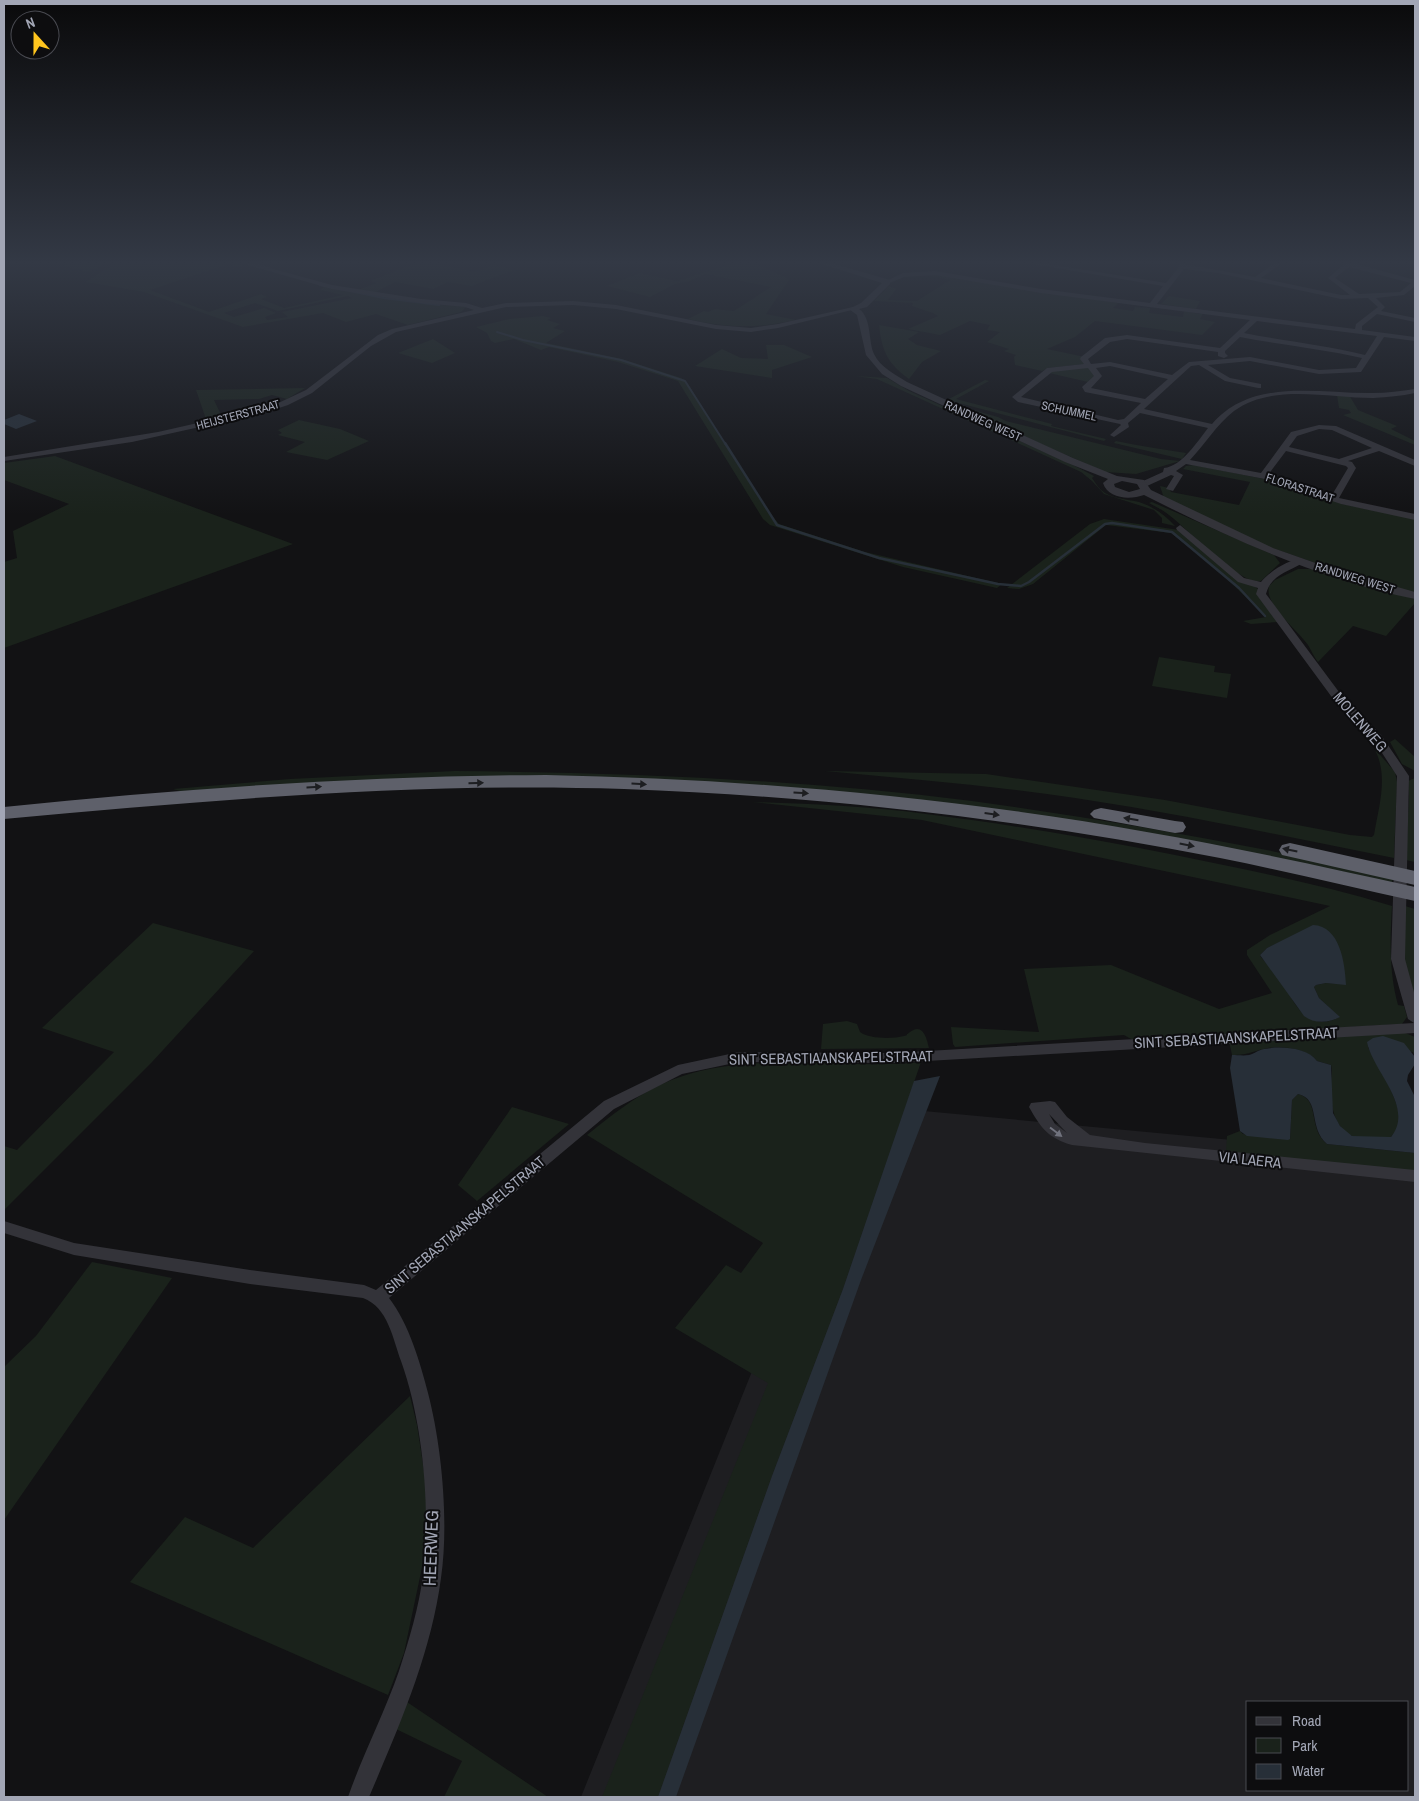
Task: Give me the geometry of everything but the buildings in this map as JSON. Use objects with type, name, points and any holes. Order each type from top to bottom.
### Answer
[{"type":"highway","points":[[4,801],[255,777],[381,770],[562,768],[716,773],[885,786],[1051,806],[1184,829],[1356,875],[1415,894]]},
{"type":"highway","points":[[4,813],[253,791],[378,785],[556,782],[710,787],[817,794],[1017,817],[1184,844],[1356,875],[1415,878]]},
{"type":"highway","points":[[1356,875],[1415,873]]},
{"type":"highway","points":[[1356,875],[1415,900]]},
{"type":"street","name":"HEIJSTERSTRAAT","points":[[4,459],[115,443],[263,412],[296,399],[315,387],[365,347]]},
{"type":"street","name":"RANDWEG WEST","points":[[868,347],[870,355],[885,372],[922,394],[1114,480]]},
{"type":"street","points":[[1099,347],[1084,359],[1088,366],[1097,372],[1098,376],[1086,387],[1088,390],[1147,402]]},
{"type":"street","points":[[1200,347],[1222,350]]},
{"type":"street","points":[[1225,347],[1221,354],[1229,361]]},
{"type":"street","points":[[1314,347],[1331,349],[1366,358]]},
{"type":"street","points":[[1201,363],[1250,359],[1319,372],[1358,370],[1373,347]]},
{"type":"street","points":[[1201,363],[1228,382],[1258,386]]},
{"type":"street","name":"SCHUMMEL","points":[[1122,422],[1189,364],[1201,363]]},
{"type":"street","points":[[1088,366],[1110,364],[1174,378]]},
{"type":"street","name":"SCHUMMEL","points":[[1088,366],[1046,372],[1017,398],[1122,422],[1126,425],[1114,435]]},
{"type":"street","points":[[1330,371],[1335,377],[1330,382]]},
{"type":"street","points":[[1141,487],[1114,480],[1108,486],[1114,491],[1126,494],[1141,487],[1185,461],[1212,426],[1230,410],[1242,404],[1277,394],[1390,394],[1415,391]]},
{"type":"street","points":[[1138,410],[1212,426]]},
{"type":"street","points":[[1263,476],[1294,434],[1319,427],[1333,428],[1415,463]]},
{"type":"street","points":[[1283,448],[1341,461],[1352,468],[1334,499]]},
{"type":"street","points":[[1341,461],[1379,448]]},
{"type":"street","name":"FLORASTRAAT","points":[[1185,461],[1263,476],[1300,486],[1334,499],[1413,516]]},
{"type":"street","points":[[1170,490],[1179,475],[1171,469]]},
{"type":"street","name":"RANDWEG WEST","points":[[1141,487],[1185,513],[1295,560],[1415,596]]},
{"type":"street","points":[[1413,516],[1415,507]]},
{"type":"street","points":[[1180,528],[1241,580],[1263,586],[1266,580],[1295,560]]},
{"type":"street","name":"MOLENWEG","points":[[1263,586],[1261,594],[1287,627],[1315,669],[1348,708],[1377,737],[1403,776]]},
{"type":"street","points":[[1415,776],[1403,776],[1398,959],[1415,1019]]},
{"type":"street","name":"SINT SEBASTIAANSKAPELSTRAAT","points":[[4,1227],[74,1249],[250,1278],[364,1292],[378,1298],[609,1104],[678,1070],[739,1057],[892,1058],[1415,1028]]},
{"type":"street","name":"VIA LAERA","points":[[1086,1140],[1145,1149],[1415,1176]]},
{"type":"street","name":"HEERWEG","points":[[358,1797],[387,1731],[414,1657],[431,1589],[435,1531],[430,1452],[425,1414],[417,1379],[392,1317],[378,1298]]},
{"type":"shaded area","points":[[859,1105],[1415,1157],[1415,1797],[581,1797]]},
{"type":"green space","points":[[413,347],[446,347],[455,353],[432,363],[398,353]]},
{"type":"green space","points":[[534,347],[549,347],[541,350]]},
{"type":"green space","points":[[549,347],[565,347],[622,359],[686,381],[771,515],[779,524],[865,552],[1002,584],[997,588],[903,567],[770,525],[763,519],[678,381],[618,362]]},
{"type":"green space","points":[[766,347],[789,347],[812,357],[772,370],[772,378],[695,366],[722,349],[741,358],[768,359]]},
{"type":"green space","points":[[883,347],[925,347],[941,351],[922,362],[909,379],[895,367]]},
{"type":"green space","points":[[1003,347],[1052,347],[1047,349],[1085,357],[1085,364],[1048,368],[1042,371],[1015,365],[1014,357],[1016,355],[1004,351],[1009,349]]},
{"type":"green space","points":[[1089,367],[1098,374],[1088,382],[1049,373],[1051,371]]},
{"type":"green space","points":[[855,376],[887,378],[909,391],[1073,465],[1094,476],[1092,478],[1105,493],[1150,506],[1175,526],[1162,523],[1162,518],[1154,510],[1104,494],[1081,472],[877,379]]},
{"type":"green space","points":[[985,380],[989,381],[956,399],[1052,424],[1051,426],[1106,439],[1104,441],[947,400]]},
{"type":"green space","points":[[305,388],[287,399],[272,395],[259,399],[214,400],[223,419],[207,422],[196,390]]},
{"type":"green space","points":[[1337,395],[1349,395],[1358,410],[1397,426],[1391,429],[1415,441],[1415,445],[1343,415],[1351,413],[1349,410],[1339,408]]},
{"type":"green space","points":[[945,402],[1006,421],[1161,459],[1180,461],[1136,474],[1105,472]]},
{"type":"green space","points":[[299,420],[340,429],[369,441],[327,460],[286,452],[305,442],[278,435],[282,433],[278,430]]},
{"type":"green space","points":[[1116,441],[1186,453],[1182,459],[1114,443]]},
{"type":"green space","points":[[55,456],[293,544],[4,648],[4,562],[17,558],[13,531],[69,504],[4,480],[4,463]]},
{"type":"green space","points":[[1194,465],[1295,485],[1342,504],[1415,519],[1415,593],[1327,567],[1269,547],[1164,498],[1160,486],[1169,488],[1171,492],[1239,505],[1250,482],[1183,469],[1186,466]]},
{"type":"green space","points":[[1152,502],[1274,555],[1280,563],[1261,581],[1251,580],[1227,566],[1169,515],[1149,503]]},
{"type":"green space","points":[[1104,519],[1179,530],[1258,589],[1261,600],[1278,622],[1251,624],[1243,621],[1266,617],[1220,572],[1171,533],[1106,525],[1033,584],[1019,589],[1007,588],[1090,524]]},
{"type":"green space","points":[[1298,569],[1312,569],[1415,599],[1415,603],[1386,636],[1353,626],[1318,662],[1308,645],[1276,609],[1269,593],[1269,586],[1275,580]]},
{"type":"green space","points":[[1159,657],[1215,666],[1214,672],[1231,674],[1227,698],[1152,686]]},
{"type":"green space","points":[[1395,739],[1415,757],[1415,771],[1402,764],[1390,742]]},
{"type":"green space","points":[[1374,748],[1395,772],[1397,782],[1394,858],[1221,823],[1090,800],[992,787],[825,771],[986,774],[1165,800],[1350,835],[1372,837],[1374,835],[1382,790],[1379,758]]},
{"type":"green space","points":[[455,771],[584,773],[779,782],[908,793],[1025,808],[1131,825],[1288,854],[1393,876],[1392,884],[1078,823],[641,780],[180,791],[173,789],[290,779]]},
{"type":"green space","points":[[1415,778],[1415,862],[1406,860],[1408,781]]},
{"type":"green space","points":[[752,802],[882,809],[1020,827],[1144,849],[1257,872],[1311,884],[1392,906],[1391,944],[1393,980],[1398,1005],[1404,1006],[1407,1017],[1402,1024],[1133,1040],[1124,1035],[955,1047],[951,1027],[1039,1032],[1024,969],[1111,965],[1219,1009],[1272,993],[1247,955],[1247,950],[1270,935],[1330,906],[922,820]],"holes":[[[1287,939],[1345,984],[1326,983],[1314,987],[1319,998],[1339,1017],[1330,1021],[1322,1022],[1315,1020],[1308,1017],[1296,1006],[1282,982],[1260,955],[1267,948]]]},
{"type":"green space","points":[[1405,906],[1415,909],[1415,1002],[1404,966]]},
{"type":"green space","points":[[153,923],[254,951],[152,1062],[4,1210],[4,1146],[17,1150],[114,1052],[42,1028]]},
{"type":"green space","points":[[847,1021],[857,1024],[860,1032],[875,1037],[899,1037],[907,1035],[914,1029],[918,1029],[924,1033],[929,1048],[821,1049],[823,1024]]},
{"type":"green space","points":[[1403,1032],[1415,1037],[1415,1057],[1413,1052],[1368,1047],[1393,1096],[1399,1116],[1399,1124],[1391,1137],[1371,1139],[1352,1136],[1341,1127],[1337,1120],[1331,1098],[1331,1065],[1317,1061],[1300,1050],[1284,1048],[1270,1048],[1232,1055],[1229,1041]]},
{"type":"green space","points":[[921,1062],[843,1289],[772,1476],[658,1797],[602,1797],[768,1383],[675,1328],[726,1265],[741,1273],[763,1243],[587,1135],[631,1102],[655,1087],[708,1069],[768,1063],[891,1064]]},
{"type":"green space","points":[[1298,1094],[1305,1097],[1309,1102],[1317,1130],[1327,1144],[1415,1153],[1415,1171],[1226,1152],[1227,1136],[1240,1131],[1243,1134],[1290,1139],[1292,1100]]},
{"type":"green space","points":[[512,1107],[569,1124],[477,1201],[458,1185]]},
{"type":"green space","points":[[92,1262],[172,1278],[4,1520],[4,1367],[36,1336]]},
{"type":"green space","points":[[410,1396],[417,1425],[427,1491],[425,1553],[404,1653],[388,1695],[130,1582],[185,1517],[253,1548]]},
{"type":"green space","points":[[407,1702],[548,1797],[444,1797],[462,1761],[396,1729]]},
{"type":"water","points":[[19,414],[37,421],[16,429],[4,424],[4,420]]},
{"type":"water","points":[[1313,925],[1322,927],[1335,939],[1344,966],[1346,985],[1326,983],[1314,987],[1319,998],[1340,1017],[1331,1021],[1317,1021],[1304,1016],[1260,955],[1267,948]]},
{"type":"water","points":[[1383,1036],[1404,1043],[1415,1057],[1415,1064],[1408,1075],[1407,1081],[1415,1097],[1415,1153],[1327,1144],[1318,1130],[1310,1102],[1298,1094],[1292,1100],[1290,1139],[1247,1136],[1240,1131],[1230,1068],[1232,1055],[1247,1055],[1264,1049],[1285,1048],[1300,1050],[1317,1061],[1331,1065],[1333,1113],[1340,1126],[1352,1136],[1391,1137],[1397,1126],[1396,1102],[1367,1042],[1373,1038]]},
{"type":"water","points":[[940,1076],[861,1280],[676,1797],[658,1797],[772,1476],[843,1289],[914,1081]]},
{"type":"waterway","points":[[558,347],[621,360],[685,381],[726,445]]},
{"type":"waterway","points":[[725,443],[777,525],[879,558],[998,584],[1021,586],[1029,582],[1105,524],[1112,523],[1172,532],[1239,588],[1265,616]]}]
